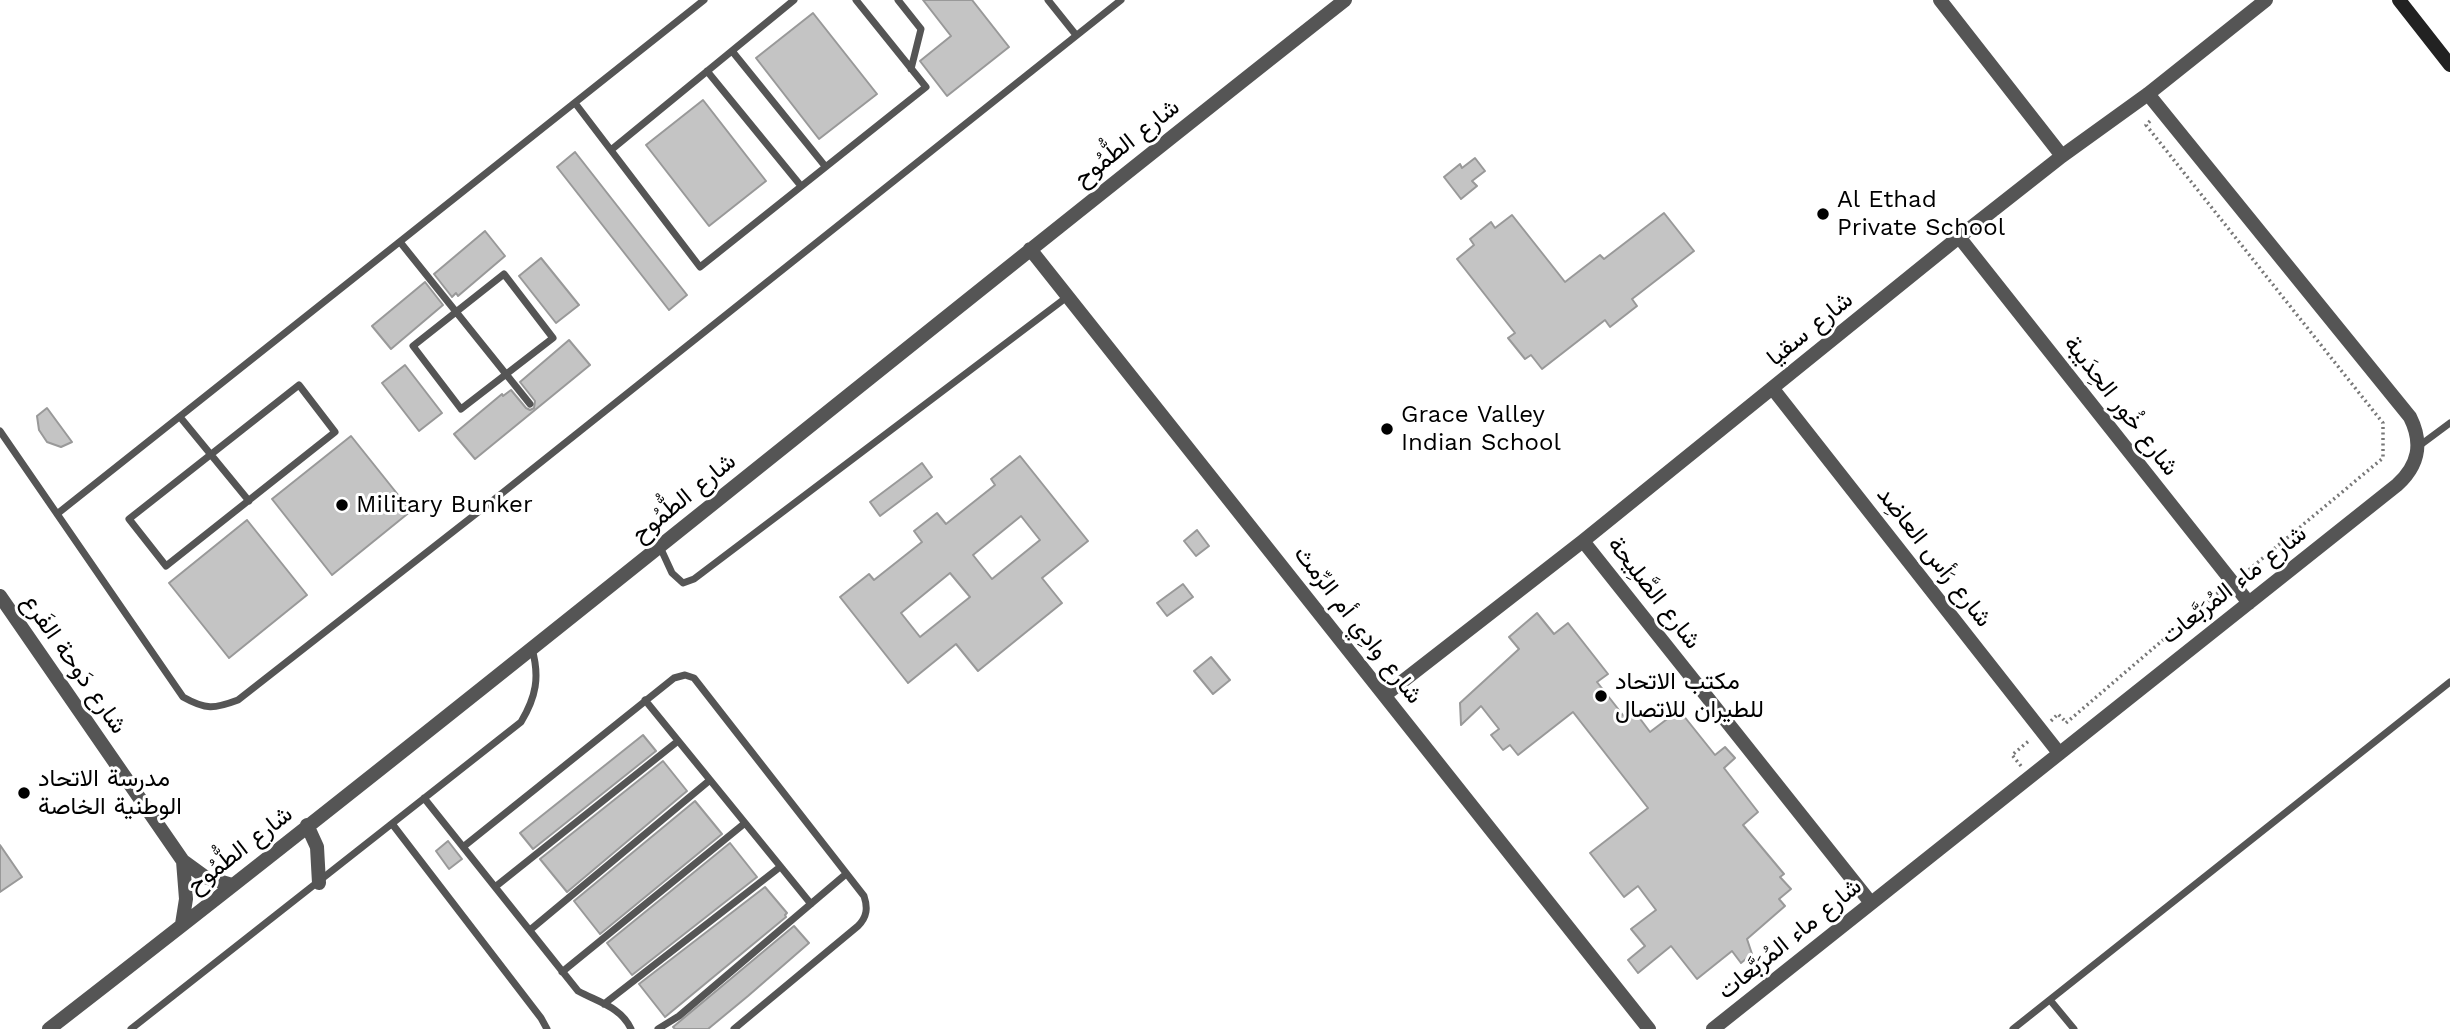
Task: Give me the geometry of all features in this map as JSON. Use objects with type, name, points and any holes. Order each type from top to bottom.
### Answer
[{"type":"street","name":"شارع الطُّمُوح","points":[[49,1029],[1345,0]]},
{"type":"street","points":[[1940,0],[2063,156]]},
{"type":"street","name":"شارع سقيا","points":[[1385,695],[1583,541],[1959,237],[2148,94],[2266,0]]},
{"type":"street","points":[[2399,0],[2450,65]]},
{"type":"street","points":[[2148,94],[2410,416],[2416,429],[2418,446]]},
{"type":"street","name":"شارع خُور الحِدَيبة","points":[[1959,237],[2249,603]]},
{"type":"street","name":"شارع وادِي أم الرِّمث","points":[[1030,249],[1649,1029]]},
{"type":"street","name":"شارع رَأس العاضِد","points":[[1773,389],[2059,753]]},
{"type":"street","name":"شارع ماء المُرَبَّعات","points":[[1713,1029],[2406,477],[2418,455],[2418,446]]},
{"type":"street","name":"شارع الصَّلِيحة","points":[[1583,541],[1871,904]]},
{"type":"street","name":"شارع دَوحة الفَرع","points":[[0,596],[183,861],[205,877],[232,885]]},
{"type":"street","points":[[307,825],[317,847],[319,883]]},
{"type":"street","points":[[182,924],[186,886],[183,861]]},
{"type":"lane","points":[[57,514],[704,0]]},
{"type":"lane","points":[[611,150],[794,0]]},
{"type":"lane","points":[[575,103],[700,267],[926,87],[856,0]]},
{"type":"lane","points":[[898,0],[921,29],[911,69]]},
{"type":"lane","points":[[1048,0],[1076,35]]},
{"type":"lane","points":[[0,431],[183,697],[199,706],[216,708],[237,700],[491,502],[1121,0]]},
{"type":"lane","points":[[732,51],[825,166]]},
{"type":"lane","points":[[707,71],[801,186]]},
{"type":"lane","points":[[400,242],[530,404]]},
{"type":"lane","points":[[503,274],[553,338],[461,409],[413,346],[455,312],[503,274]]},
{"type":"lane","points":[[660,546],[672,573],[682,583],[694,579],[1067,298]]},
{"type":"lane","points":[[299,385],[335,432],[166,566],[129,519],[211,454],[299,385]]},
{"type":"lane","points":[[180,417],[249,501]]},
{"type":"lane","points":[[2418,446],[2450,423]]},
{"type":"lane","points":[[131,1029],[521,722],[531,705],[537,686],[537,666],[531,647]]},
{"type":"lane","points":[[463,847],[646,700],[679,676],[694,678],[846,873],[866,902],[867,909],[863,921],[734,1029]]},
{"type":"lane","points":[[2013,1029],[2450,682]]},
{"type":"lane","points":[[646,700],[811,904]]},
{"type":"lane","points":[[495,887],[678,741]]},
{"type":"lane","points":[[530,929],[710,780]]},
{"type":"lane","points":[[424,798],[578,991],[624,1016],[631,1029]]},
{"type":"lane","points":[[562,971],[745,823]]},
{"type":"lane","points":[[393,825],[547,1029]]},
{"type":"lane","points":[[604,1003],[780,867]]},
{"type":"lane","points":[[658,1029],[679,1016],[846,873]]},
{"type":"lane","points":[[2050,1000],[2074,1029]]},
{"type":"path","points":[[2066,723],[2207,601],[2383,458],[2383,423],[2146,125],[2162,111]]},
{"type":"building","points":[[923,0],[972,0],[1009,47],[947,96],[920,61],[951,36]]},
{"type":"building","points":[[813,13],[877,94],[819,139],[756,58]]},
{"type":"building","points":[[703,100],[766,181],[709,226],[646,145]]},
{"type":"building","points":[[575,152],[687,295],[669,310],[557,167]]},
{"type":"building","points":[[1475,158],[1485,171],[1472,181],[1477,186],[1461,199],[1444,177],[1460,164],[1462,168]]},
{"type":"building","points":[[1664,213],[1694,251],[1632,299],[1637,306],[1610,327],[1605,320],[1542,369],[1531,355],[1525,359],[1508,338],[1515,333],[1457,259],[1474,245],[1470,239],[1491,222],[1495,228],[1512,215],[1565,282],[1600,255],[1604,259]]},
{"type":"building","points":[[485,231],[505,256],[458,296],[456,293],[452,297],[434,274]]},
{"type":"building","points":[[541,258],[579,305],[556,323],[519,276]]},
{"type":"building","points":[[425,282],[443,305],[391,349],[372,326]]},
{"type":"building","points":[[569,340],[590,365],[475,459],[454,434],[502,394],[503,396],[511,390],[526,408],[534,408],[535,401],[520,382]]},
{"type":"building","points":[[405,365],[442,413],[419,431],[382,383]]},
{"type":"building","points":[[47,408],[72,442],[61,447],[47,442],[39,430],[37,416]]},
{"type":"building","name":"Military Bunker","points":[[351,436],[411,511],[332,575],[272,499]]},
{"type":"building","points":[[1020,456],[1088,541],[1042,578],[1062,603],[978,671],[956,644],[908,683],[840,597],[869,574],[874,580],[922,542],[914,531],[937,513],[946,524],[995,485],[991,479]],"holes":[[[1021,516],[1040,540],[992,579],[973,555]],[[950,573],[970,597],[920,637],[901,613]]]},
{"type":"building","points":[[922,463],[932,477],[880,516],[870,502]]},
{"type":"building","points":[[247,520],[307,595],[229,658],[169,583]]},
{"type":"building","points":[[1197,530],[1209,546],[1196,556],[1184,541]]},
{"type":"building","points":[[1183,584],[1193,597],[1167,616],[1157,603]]},
{"type":"building","points":[[1537,613],[1554,634],[1568,623],[1608,674],[1597,682],[1626,719],[1635,712],[1650,732],[1679,710],[1715,755],[1725,747],[1735,758],[1724,768],[1758,812],[1743,825],[1784,874],[1780,877],[1791,889],[1779,899],[1785,906],[1747,939],[1752,954],[1741,963],[1732,951],[1697,979],[1671,946],[1638,973],[1628,960],[1645,946],[1631,929],[1656,910],[1638,886],[1624,897],[1590,853],[1648,808],[1573,712],[1518,755],[1510,745],[1503,750],[1491,735],[1499,729],[1481,706],[1461,725],[1460,703],[1519,649],[1509,637]]},
{"type":"building","points":[[1211,657],[1230,680],[1213,694],[1194,671]]},
{"type":"building","points":[[643,735],[656,751],[533,849],[520,833]]},
{"type":"building","points":[[663,761],[687,791],[567,892],[540,859]]},
{"type":"building","points":[[695,801],[722,834],[600,934],[574,901]]},
{"type":"building","points":[[448,841],[462,859],[449,869],[436,851]]},
{"type":"building","points":[[730,843],[757,877],[632,975],[607,943]]},
{"type":"building","points":[[0,845],[22,877],[0,892]]},
{"type":"building","points":[[765,887],[787,913],[786,917],[665,1017],[639,984]]},
{"type":"building","points":[[794,926],[809,943],[748,996],[708,1029],[673,1027]]},
{"type":"place","name":"Al Ethad Private School","points":[[1823,214]]},
{"type":"place","name":"Grace Valley Indian School","points":[[1387,429]]},
{"type":"place","name":"Military Bunker","points":[[342,505]]},
{"type":"place","name":"مكتب الاتحاد للطيران للاتصال","points":[[1601,696]]},
{"type":"place","name":"مدرسة الاتحاد الوطنية الخاصة","points":[[24,793]]}]
